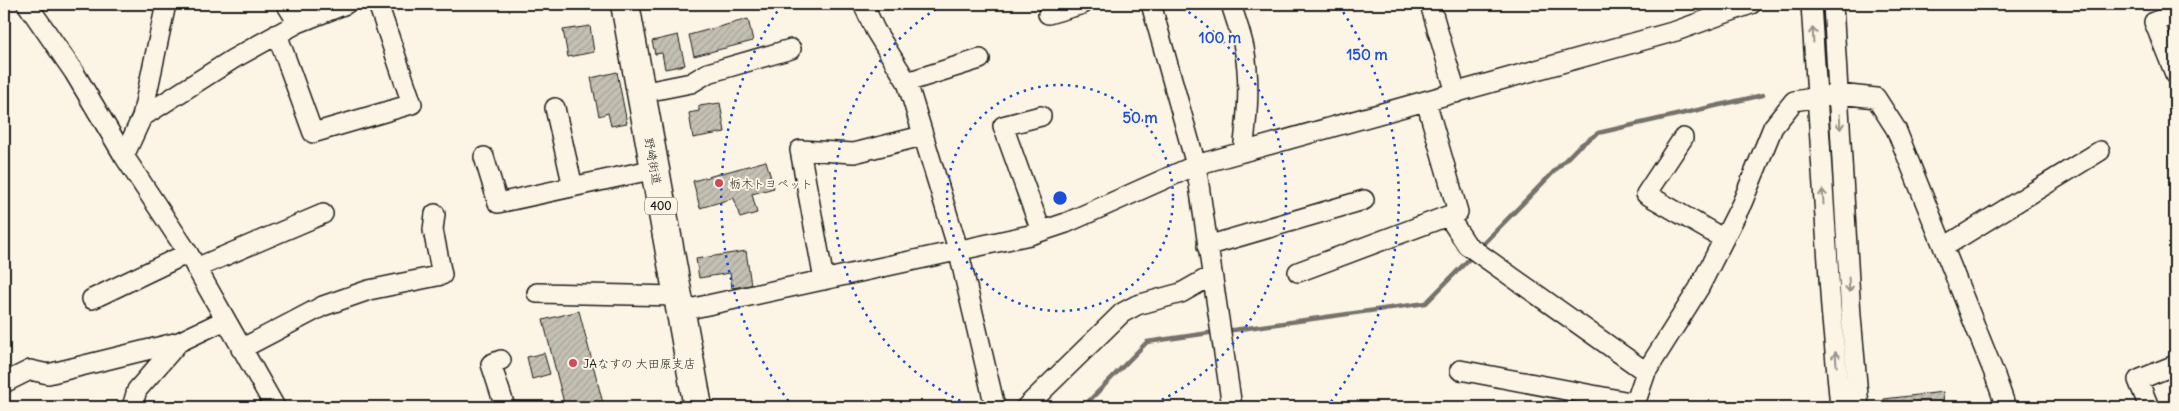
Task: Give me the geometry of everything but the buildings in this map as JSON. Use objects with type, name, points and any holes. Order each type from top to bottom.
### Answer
[{"type":"highway","name":"野崎街道","points":[[625,4],[698,407]]},
{"type":"street","points":[[27,4],[74,72],[124,156],[192,260],[275,407]]},
{"type":"street","points":[[286,4],[298,23]]},
{"type":"street","points":[[298,23],[308,4]]},
{"type":"street","points":[[142,117],[233,58],[298,23],[346,4]]},
{"type":"street","points":[[277,34],[313,133],[412,104],[378,4]]},
{"type":"street","points":[[1048,14],[1083,4]]},
{"type":"street","points":[[1151,4],[1196,164],[1211,276],[1232,407]]},
{"type":"street","points":[[1231,4],[1244,49],[1247,76],[1248,108],[1243,152]]},
{"type":"street","points":[[1430,4],[1456,93]]},
{"type":"street","points":[[537,293],[678,303],[824,280],[1041,232],[1066,223],[1196,164],[1676,31],[1751,4]]},
{"type":"street","points":[[1811,4],[1816,97],[1840,407]]},
{"type":"street","points":[[1833,4],[1851,316],[1859,407]]},
{"type":"street","points":[[866,5],[875,30],[907,82],[958,249],[995,407]]},
{"type":"street","points":[[124,156],[142,117],[170,7]]},
{"type":"street","points":[[2175,14],[2154,22],[2175,74]]},
{"type":"street","points":[[641,93],[691,83],[708,73],[791,49]]},
{"type":"street","points":[[907,82],[980,59]]},
{"type":"street","points":[[1460,370],[1634,405],[1646,372],[1699,288],[1742,203],[1773,127],[1794,101],[1838,94],[1876,98],[1896,129],[2006,407]]},
{"type":"street","points":[[1298,272],[1458,212],[1426,101]]},
{"type":"street","points":[[555,108],[573,187]]},
{"type":"street","points":[[1041,116],[1003,126],[1041,232]]},
{"type":"street","points":[[824,280],[800,150],[854,153],[922,136]]},
{"type":"street","points":[[1683,138],[1646,194],[1724,239]]},
{"type":"street","points":[[1944,247],[2100,151]]},
{"type":"street","points":[[484,157],[498,203],[655,169]]},
{"type":"street","points":[[1207,246],[1364,200]]},
{"type":"street","points":[[92,299],[192,260],[323,214]]},
{"type":"street","points":[[241,349],[324,306],[369,290],[442,275],[433,230],[435,214]]},
{"type":"street","points":[[1448,216],[1467,245],[1646,372]]},
{"type":"street","points":[[1026,407],[1122,313],[1137,305],[1181,293],[1211,276]]},
{"type":"street","points":[[4,383],[30,370],[48,374],[179,342],[225,320]]},
{"type":"street","points":[[132,407],[137,390],[179,342]]},
{"type":"street","points":[[501,360],[491,364],[505,407]]},
{"type":"street","points":[[2149,407],[2138,380],[2175,364]]},
{"type":"waterway","points":[[1480,247],[1578,147],[1598,133],[1763,95]]},
{"type":"waterway","points":[[1226,331],[1426,303],[1473,255]]},
{"type":"waterway","points":[[1083,407],[1147,342],[1216,332]]},
{"type":"place","name":"栃木トヨペット","points":[[719,183]]},
{"type":"place","name":"JAなすの 大田原支店","points":[[573,363]]}]
